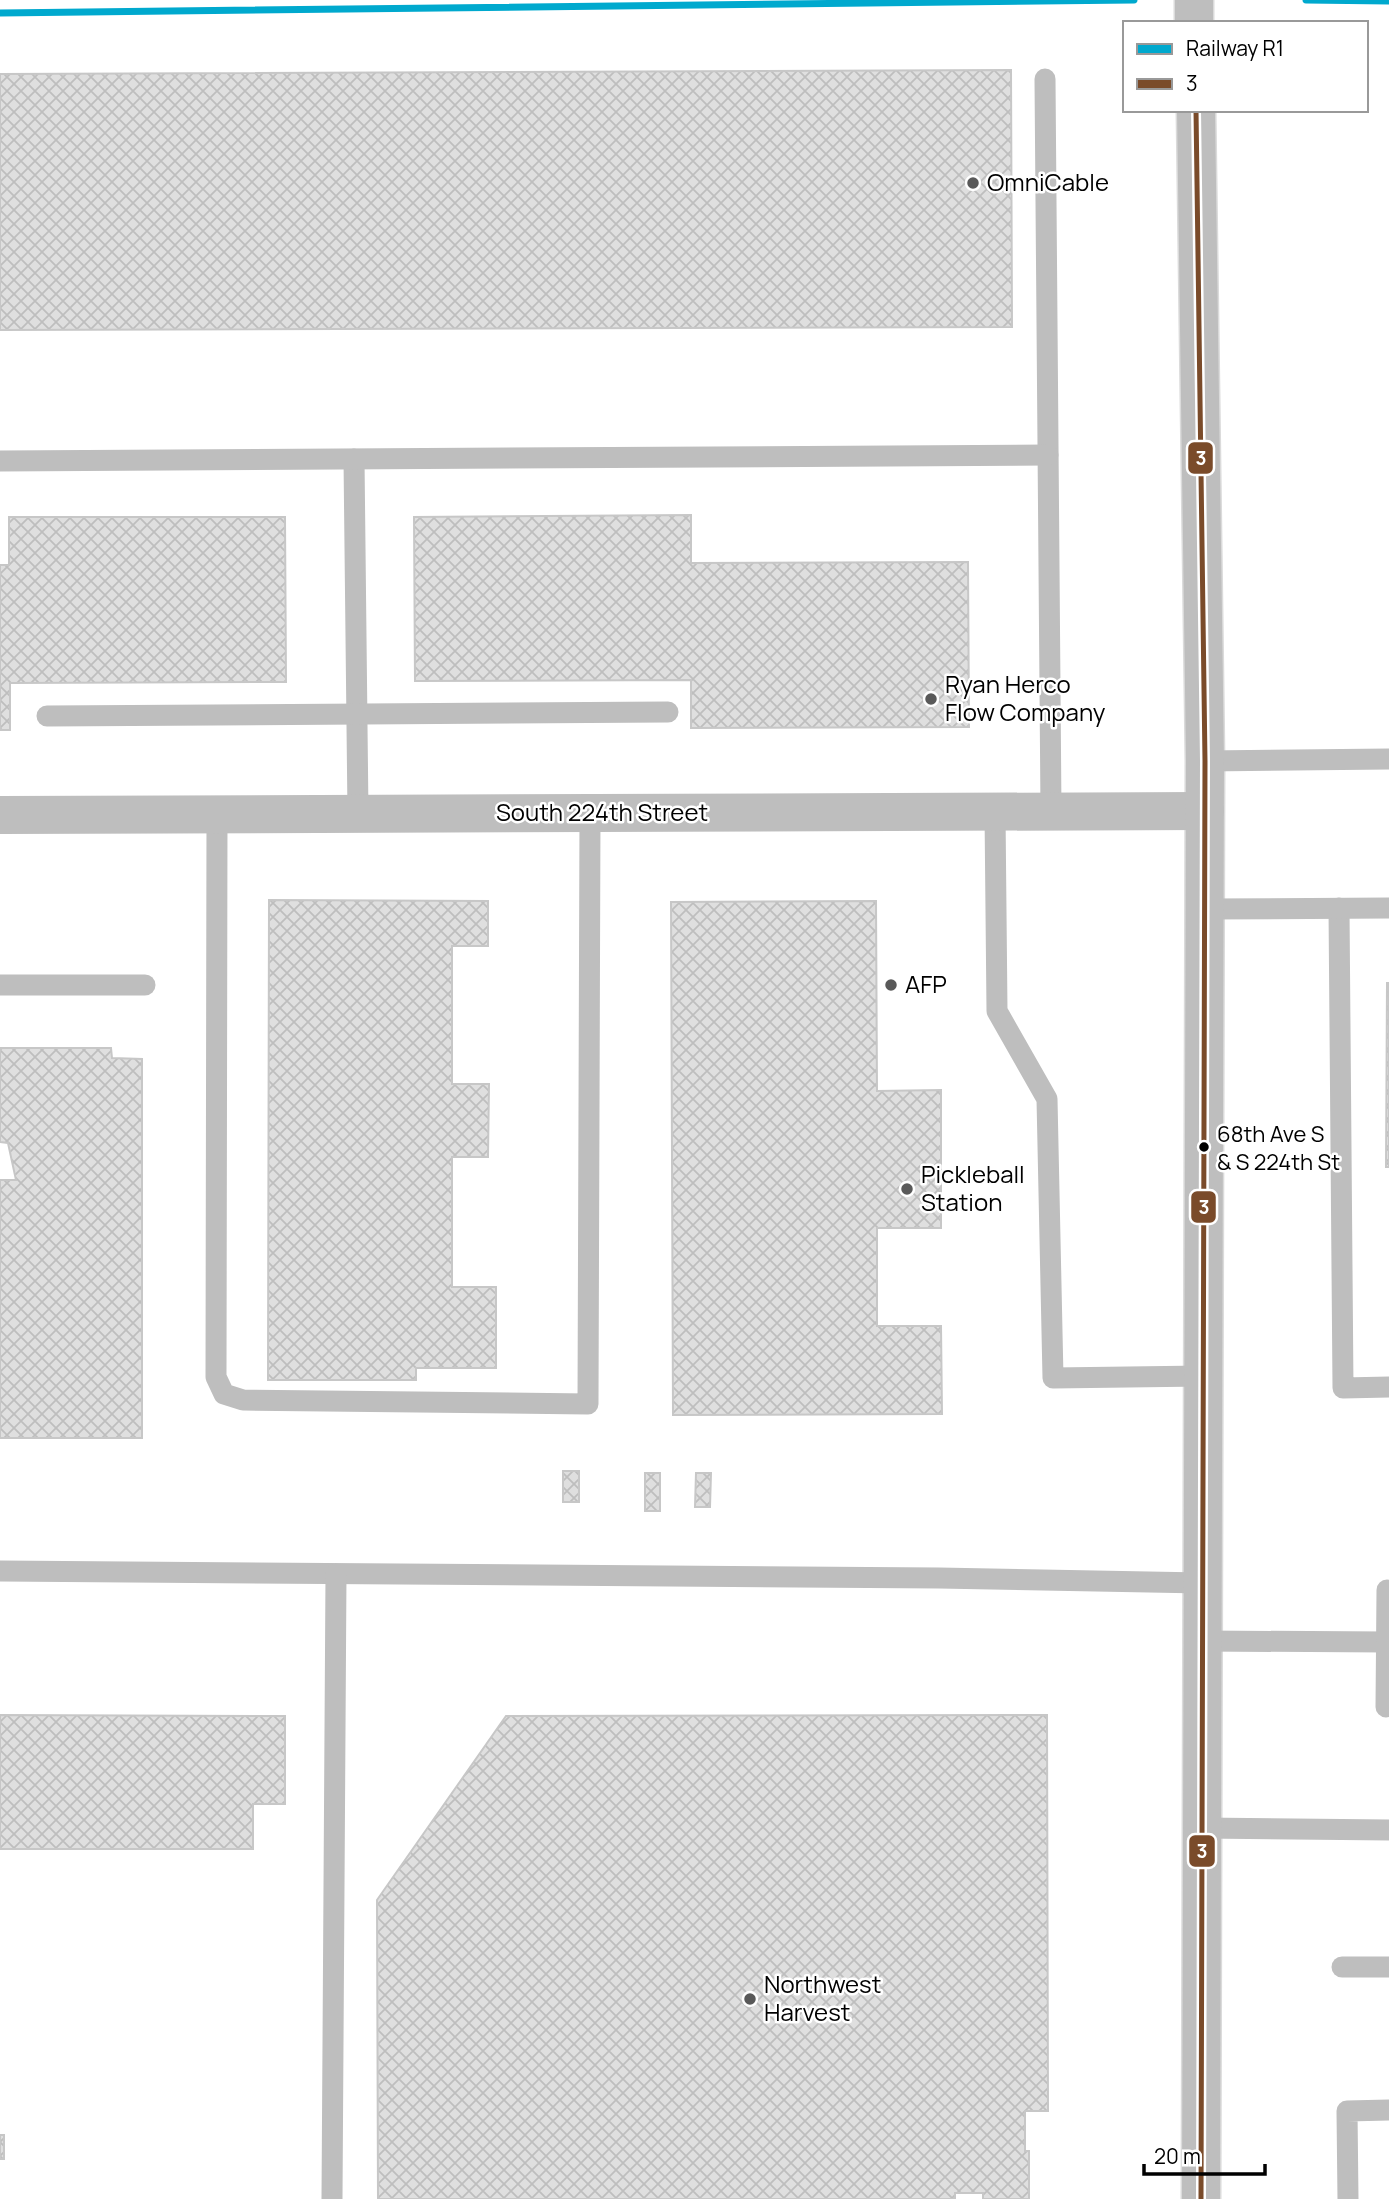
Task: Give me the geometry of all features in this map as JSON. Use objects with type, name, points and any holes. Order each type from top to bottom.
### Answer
[{"type":"main road","points":[[1194,0],[1194,21]]},
{"type":"main road","points":[[1196,112],[1205,761],[1201,2199]]},
{"type":"main road","name":"South 224th Street","points":[[0,815],[1205,811]]},
{"type":"lane","points":[[1045,79],[1051,811]]},
{"type":"lane","points":[[0,461],[1048,455]]},
{"type":"lane","points":[[354,459],[358,814]]},
{"type":"lane","points":[[47,716],[668,712]]},
{"type":"lane","points":[[1205,761],[1389,759]]},
{"type":"lane","points":[[995,812],[997,1011],[1047,1099],[1053,1378],[1203,1376]]},
{"type":"lane","points":[[217,815],[216,1377],[224,1394],[243,1400],[588,1404],[590,813]]},
{"type":"lane","points":[[1339,908],[1343,1388],[1389,1387]]},
{"type":"lane","points":[[1205,909],[1389,908]]},
{"type":"lane","points":[[0,985],[145,985]]},
{"type":"lane","points":[[0,1571],[939,1578],[1202,1583]]},
{"type":"lane","points":[[332,2199],[337,1574]]},
{"type":"lane","points":[[1386,1707],[1387,1590]]},
{"type":"lane","points":[[1202,1641],[1387,1642]]},
{"type":"lane","points":[[1202,1828],[1389,1830]]},
{"type":"lane","points":[[1342,1967],[1389,1967]]},
{"type":"lane","points":[[1348,2199],[1347,2110],[1389,2110]]},
{"type":"building","points":[[1011,70],[1012,327],[0,330],[0,74]]},
{"type":"building","points":[[691,515],[691,563],[968,562],[969,727],[691,728],[691,680],[415,681],[414,517]]},
{"type":"building","points":[[9,517],[285,517],[286,682],[10,683],[10,730],[0,730],[0,565],[9,565]]},
{"type":"building","points":[[269,900],[488,901],[488,946],[452,946],[452,1084],[489,1084],[488,1157],[452,1157],[452,1287],[496,1287],[496,1368],[416,1368],[416,1380],[268,1380]]},
{"type":"building","points":[[876,901],[877,1091],[941,1090],[941,1228],[877,1228],[877,1326],[941,1326],[942,1414],[673,1415],[671,902]]},
{"type":"building","points":[[1389,983],[1389,1167],[1386,1167]]},
{"type":"building","points":[[0,1048],[111,1048],[112,1058],[142,1059],[142,1438],[0,1438],[0,1180],[16,1180],[8,1143],[0,1142]]},
{"type":"building","points":[[563,1471],[579,1471],[579,1502],[563,1502]]},
{"type":"building","points":[[645,1473],[660,1473],[660,1511],[645,1511]]},
{"type":"building","points":[[696,1473],[711,1473],[710,1507],[695,1507]]},
{"type":"building","points":[[0,1715],[285,1716],[285,1804],[253,1804],[253,1849],[0,1849]]},
{"type":"building","points":[[1047,1715],[1048,2111],[1025,2111],[1025,2151],[1029,2151],[1029,2199],[983,2199],[983,2193],[955,2193],[955,2199],[378,2199],[377,1900],[506,1716]]},
{"type":"building","points":[[0,2135],[4,2135],[4,2159],[0,2159]]},
{"type":"rail line","name":"R1","points":[[0,13],[1134,0]]},
{"type":"rail line","name":"R1","points":[[1306,0],[1389,1]]},
{"type":"transit line","name":"3","points":[[1196,112],[1205,761],[1201,2199]]},
{"type":"place","name":"OmniCable","points":[[973,183]]},
{"type":"place","name":"Ryan Herco Flow Company","points":[[931,699]]},
{"type":"place","name":"AFP","points":[[891,985]]},
{"type":"place","name":"68th Ave S & S 224th St","points":[[1204,1147]]},
{"type":"place","name":"Pickleball Station","points":[[907,1189]]},
{"type":"place","name":"Northwest Harvest","points":[[750,1999]]}]
